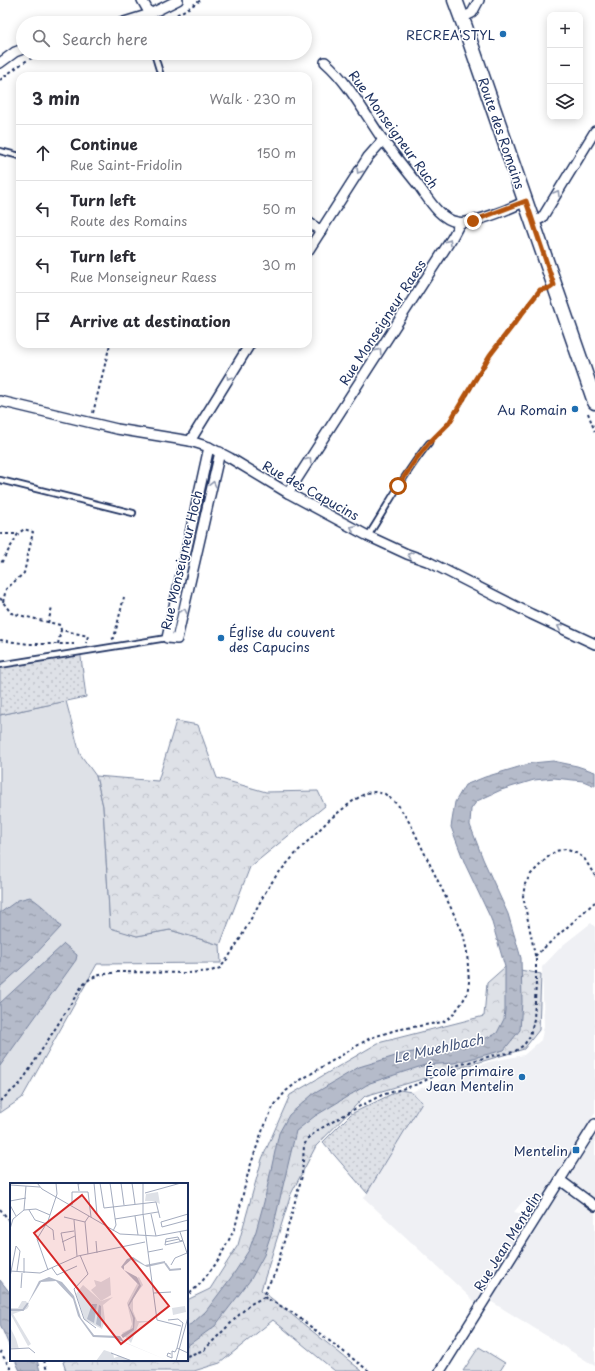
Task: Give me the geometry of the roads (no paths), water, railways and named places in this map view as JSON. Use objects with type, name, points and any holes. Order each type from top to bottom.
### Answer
[{"type":"main road","name":"Route des Romains","points":[[455,0],[595,402]]},
{"type":"street","points":[[142,0],[145,16]]},
{"type":"street","points":[[149,16],[178,0]]},
{"type":"street","points":[[462,18],[472,13],[479,0]]},
{"type":"street","points":[[0,63],[16,52]]},
{"type":"street","name":"Rue Monseigneur Ruch","points":[[325,62],[335,71],[383,140],[441,214],[448,219],[460,223]]},
{"type":"street","points":[[533,222],[542,218],[595,131]]},
{"type":"street","points":[[312,245],[368,157],[383,140]]},
{"type":"street","points":[[460,223],[473,221],[526,201]]},
{"type":"street","name":"Rue Monseigneur Raess","points":[[288,493],[460,223]]},
{"type":"street","points":[[312,225],[321,231]]},
{"type":"street","points":[[190,441],[248,348]]},
{"type":"street","name":"Rue des Capucins","points":[[0,401],[117,430],[190,441],[209,447],[220,452],[288,493],[368,536],[402,552],[426,561],[531,614],[595,644]]},
{"type":"street","name":"Rue Monseigneur Hoch","points":[[209,447],[167,638],[177,639],[220,452]]},
{"type":"street","name":"Rue Jean Mentelin","points":[[440,1371],[595,1124]]},
{"type":"street","points":[[560,1180],[595,1206]]},
{"type":"lane","points":[[156,60],[160,72]]},
{"type":"lane","points":[[0,151],[16,155]]},
{"type":"lane","points":[[368,536],[398,486],[429,443]]},
{"type":"lane","points":[[0,480],[133,513]]},
{"type":"lane","points":[[0,665],[167,638]]},
{"type":"water","name":"Le Muehlbach","points":[[553,761],[577,766],[595,772],[595,786],[583,781],[554,778],[534,780],[501,790],[477,801],[471,809],[470,825],[483,859],[508,914],[521,958],[522,1002],[520,1030],[504,1050],[454,1063],[425,1065],[370,1083],[315,1116],[296,1131],[273,1228],[264,1255],[251,1279],[215,1326],[188,1345],[188,1326],[206,1311],[233,1275],[249,1250],[264,1202],[279,1133],[289,1115],[312,1095],[359,1067],[402,1054],[482,1040],[497,1033],[504,1019],[505,967],[491,919],[465,864],[451,827],[455,802],[465,785],[485,777],[532,763]]},
{"type":"water","points":[[30,897],[47,910],[61,927],[31,959],[0,987],[0,913],[18,900]]},
{"type":"water","points":[[64,944],[77,955],[76,960],[0,1066],[0,1003]]},
{"type":"water","points":[[0,1280],[10,1293],[10,1348],[0,1324]]},
{"type":"water","points":[[15,1361],[37,1361],[40,1371],[20,1371]]},
{"type":"place","name":"RECREA'STYL","points":[[503,34]]},
{"type":"place","name":"Au Romain","points":[[575,409]]},
{"type":"place","name":"Église du couvent des Capucins","points":[[221,638]]},
{"type":"place","name":"École primaire Jean Mentelin","points":[[522,1077]]},
{"type":"place","name":"Mentelin","points":[[576,1150]]}]
